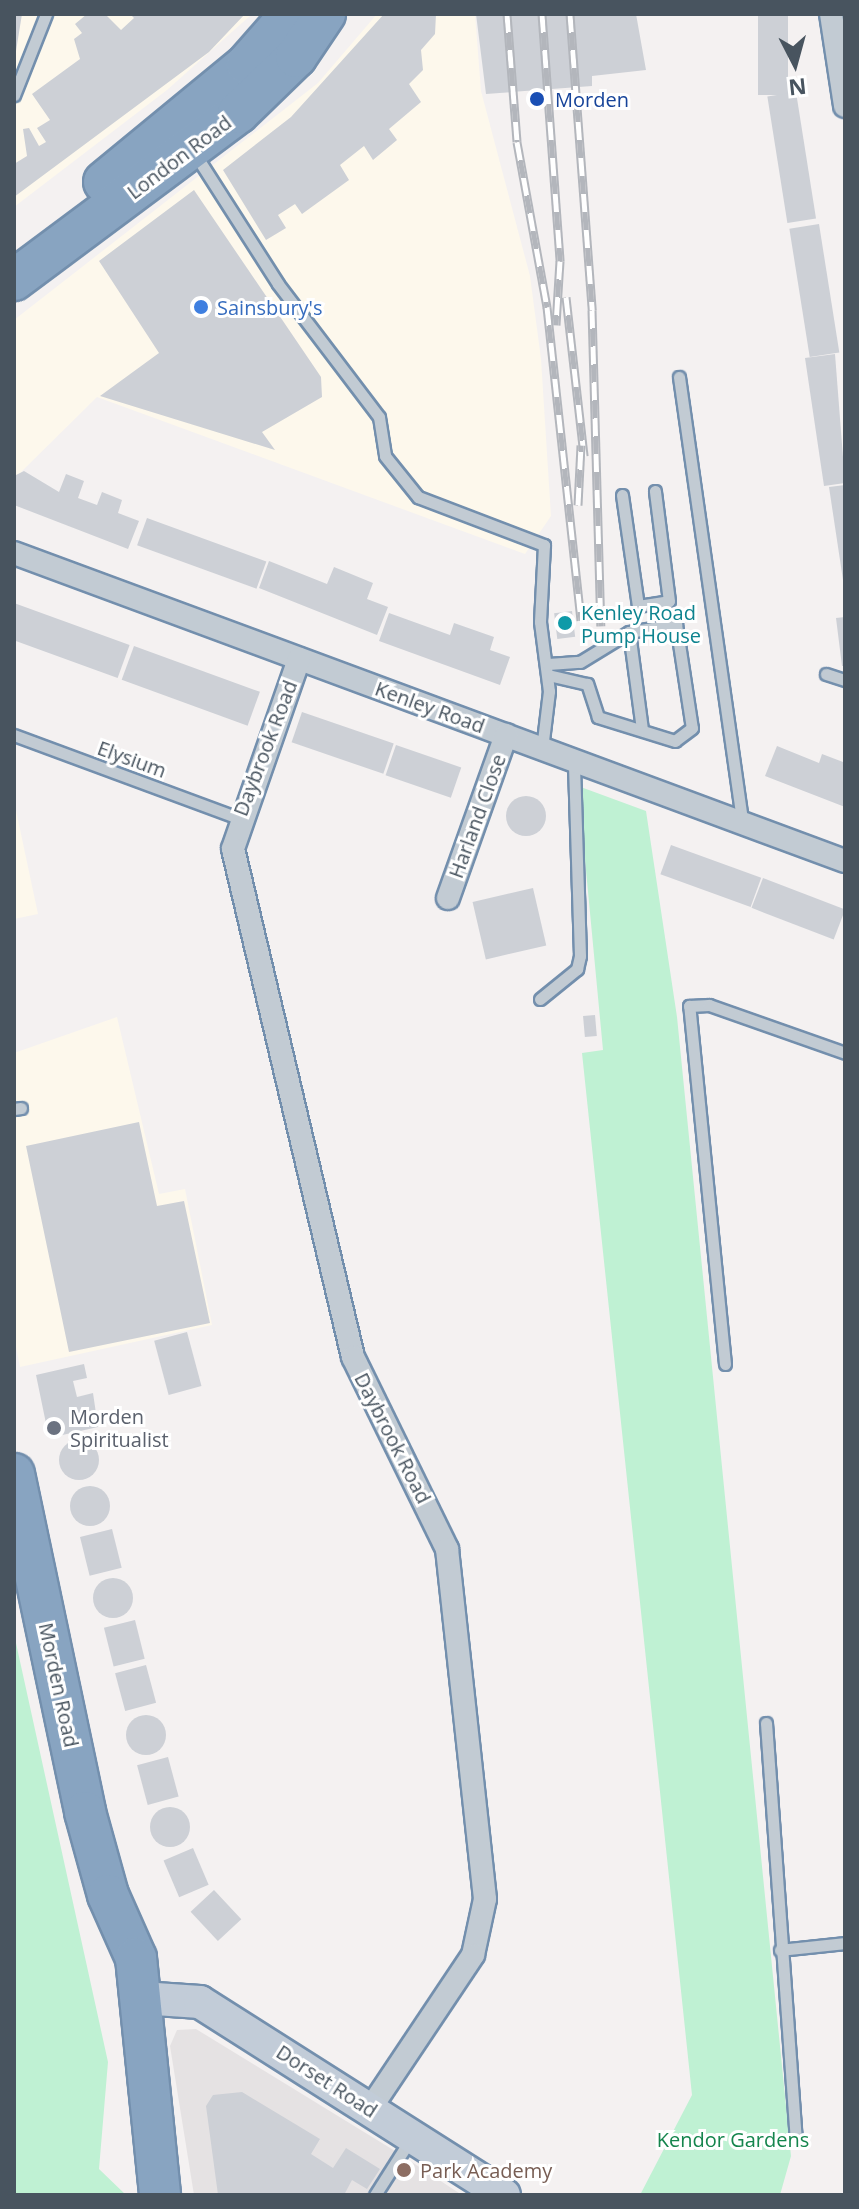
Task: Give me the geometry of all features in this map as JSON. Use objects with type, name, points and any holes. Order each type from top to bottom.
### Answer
[{"type":"highway","name":"London Road","points":[[14,250],[220,89],[291,14]]},
{"type":"highway","name":"London Road","points":[[14,280],[193,150],[296,57],[325,14]]},
{"type":"highway","name":"Morden Road","points":[[14,1474],[108,1895],[108,1949],[132,2093],[148,2118]]},
{"type":"highway","name":"Morden Road","points":[[108,1895],[125,1922],[141,1998],[152,2091],[148,2118],[160,2195]]},
{"type":"main road","name":"Dorset Road","points":[[141,1998],[200,2002],[504,2195]]},
{"type":"street","points":[[296,57],[347,14]]},
{"type":"street","points":[[831,14],[845,106]]},
{"type":"street","name":"Kenley Road","points":[[14,553],[845,861]]},
{"type":"street","name":"Daybrook Road","points":[[299,659],[238,818],[235,863],[353,1357],[438,1527],[454,1580],[485,1919],[473,1955],[370,2109]]},
{"type":"street","name":"Harland Close","points":[[448,898],[506,735]]},
{"type":"lane","points":[[14,95],[46,14]]},
{"type":"lane","points":[[193,150],[278,284],[379,417],[385,456],[418,497],[544,545],[540,622],[548,670],[542,749]]},
{"type":"lane","points":[[679,377],[743,824]]},
{"type":"lane","points":[[622,495],[638,606],[669,601],[655,491]]},
{"type":"lane","points":[[676,624],[692,728],[675,741],[598,717],[587,684],[548,670],[580,662],[629,632],[676,624]]},
{"type":"lane","points":[[629,632],[642,730]]},
{"type":"lane","points":[[826,674],[845,680]]},
{"type":"lane","name":"Elysium","points":[[14,735],[238,818]]},
{"type":"lane","points":[[540,999],[577,969],[580,956],[574,761]]},
{"type":"lane","points":[[725,1364],[689,1006],[709,1005],[845,1053]]},
{"type":"lane","points":[[766,1723],[796,2140]]},
{"type":"lane","points":[[780,1950],[845,1943]]},
{"type":"lane","points":[[375,2195],[412,2135]]},
{"type":"shaded area","points":[[14,14],[252,14],[167,90],[14,207]]},
{"type":"shaded area","points":[[377,14],[475,14],[481,91],[530,276],[541,359],[551,516],[525,554],[97,397],[14,479],[14,320],[318,83]]},
{"type":"shaded area","points":[[14,801],[38,914],[14,919]]},
{"type":"shaded area","points":[[117,1017],[159,1194],[185,1189],[212,1325],[20,1367],[14,1337],[14,1053]]},
{"type":"shaded area","name":"Park Academy","points":[[196,2029],[462,2195],[194,2195],[170,2046],[177,2030]]},
{"type":"green space","name":"Kendor Gardens","points":[[578,786],[646,811],[677,1017],[791,2156],[780,2195],[640,2195],[692,2095],[582,1053],[603,1050]]},
{"type":"green space","points":[[14,1634],[108,2062],[99,2169],[126,2195],[14,2195]]},
{"type":"building","points":[[14,14],[22,14],[16,51],[14,51]]},
{"type":"building","points":[[87,14],[105,14],[121,30],[134,18],[130,14],[245,14],[209,52],[14,197],[14,164],[27,156],[23,129],[29,128],[39,146],[46,142],[37,128],[50,120],[32,94],[80,59],[74,39],[82,33],[75,24]]},
{"type":"building","points":[[384,14],[436,14],[435,34],[421,50],[423,70],[409,84],[421,102],[389,129],[397,140],[373,160],[364,146],[340,165],[349,180],[302,214],[295,204],[278,215],[286,228],[266,240],[223,170],[291,117]]},
{"type":"building","points":[[476,14],[636,14],[646,70],[592,76],[592,86],[486,94]]},
{"type":"building","points":[[758,14],[788,14],[788,95],[758,95]]},
{"type":"building","points":[[796,92],[816,218],[787,223],[767,97]]},
{"type":"building","name":"Sainsbury's","points":[[194,190],[321,377],[322,397],[262,432],[275,450],[100,396],[159,353],[99,261]]},
{"type":"building","points":[[819,224],[839,352],[810,357],[789,229]]},
{"type":"building","points":[[835,354],[845,483],[824,486],[805,358]]},
{"type":"building","points":[[24,471],[59,492],[66,474],[84,481],[78,498],[97,505],[102,492],[122,500],[118,513],[139,521],[128,549],[14,505],[14,476]]},
{"type":"building","points":[[845,485],[845,580],[843,580],[829,487]]},
{"type":"building","points":[[147,518],[266,561],[256,589],[137,545]]},
{"type":"building","points":[[269,561],[327,584],[334,567],[373,583],[367,599],[388,607],[377,635],[259,588]]},
{"type":"building","points":[[14,603],[130,645],[118,678],[14,640]]},
{"type":"building","name":"Kenley Road Pump House","points":[[572,611],[575,637],[557,639],[554,613]]},
{"type":"building","points":[[389,613],[450,635],[454,623],[494,637],[490,650],[510,657],[500,685],[379,641]]},
{"type":"building","points":[[845,617],[845,666],[842,666],[836,618]]},
{"type":"building","points":[[134,646],[260,692],[248,726],[122,680]]},
{"type":"building","points":[[302,712],[394,744],[383,774],[292,742]]},
{"type":"building","points":[[396,745],[461,767],[451,798],[386,775]]},
{"type":"building","points":[[777,746],[819,763],[822,754],[843,762],[845,807],[765,776]]},
{"type":"building","points":[[526,796],[540,802],[546,816],[540,830],[526,836],[512,830],[506,816],[512,802]]},
{"type":"building","points":[[671,845],[761,878],[751,907],[660,874]]},
{"type":"building","points":[[763,878],[845,909],[834,939],[752,908]]},
{"type":"building","points":[[533,888],[546,945],[486,959],[473,902]]},
{"type":"building","points":[[595,1015],[597,1036],[585,1037],[583,1016]]},
{"type":"building","points":[[139,1122],[157,1206],[184,1201],[210,1323],[69,1352],[26,1146]]},
{"type":"building","points":[[187,1332],[201,1386],[169,1395],[154,1341]]},
{"type":"building","points":[[84,1364],[87,1378],[73,1381],[77,1397],[93,1393],[98,1427],[49,1438],[36,1375]]},
{"type":"building","points":[[79,1440],[93,1446],[99,1460],[93,1474],[79,1480],[65,1474],[59,1460],[65,1446]]},
{"type":"building","points":[[90,1486],[104,1492],[110,1506],[104,1520],[90,1526],[76,1520],[70,1506],[76,1492]]},
{"type":"building","points":[[112,1529],[122,1568],[90,1576],[80,1537]]},
{"type":"building","points":[[113,1578],[127,1584],[133,1598],[127,1612],[113,1618],[99,1612],[93,1598],[99,1584]]},
{"type":"building","points":[[135,1620],[145,1659],[114,1667],[104,1628]]},
{"type":"building","points":[[146,1665],[156,1703],[125,1711],[115,1673]]},
{"type":"building","points":[[146,1715],[160,1721],[166,1735],[160,1749],[146,1755],[132,1749],[126,1735],[132,1721]]},
{"type":"building","points":[[168,1757],[179,1797],[148,1805],[137,1765]]},
{"type":"building","points":[[170,1807],[184,1813],[190,1827],[184,1841],[170,1847],[156,1841],[150,1827],[156,1813]]},
{"type":"building","points":[[193,1848],[209,1885],[179,1897],[164,1861]]},
{"type":"building","points":[[214,1890],[241,1919],[218,1941],[191,1912]]},
{"type":"building","points":[[242,2092],[320,2139],[311,2154],[333,2168],[346,2148],[380,2169],[367,2189],[352,2180],[344,2195],[218,2195],[206,2106],[213,2095]]},
{"type":"railway","points":[[507,14],[517,142],[547,307],[581,620]]},
{"type":"railway","points":[[542,14],[560,261],[556,325]]},
{"type":"railway","points":[[570,14],[592,310],[601,626]]},
{"type":"railway","points":[[566,297],[584,456]]},
{"type":"railway","points":[[578,505],[581,445]]},
{"type":"place","name":"Morden","points":[[537,99]]},
{"type":"place","name":"Sainsbury's","points":[[201,307]]},
{"type":"place","name":"Kenley Road Pump House","points":[[565,623]]},
{"type":"place","name":"Morden Spiritualist","points":[[54,1428]]},
{"type":"place","name":"Park Academy","points":[[404,2170]]}]
